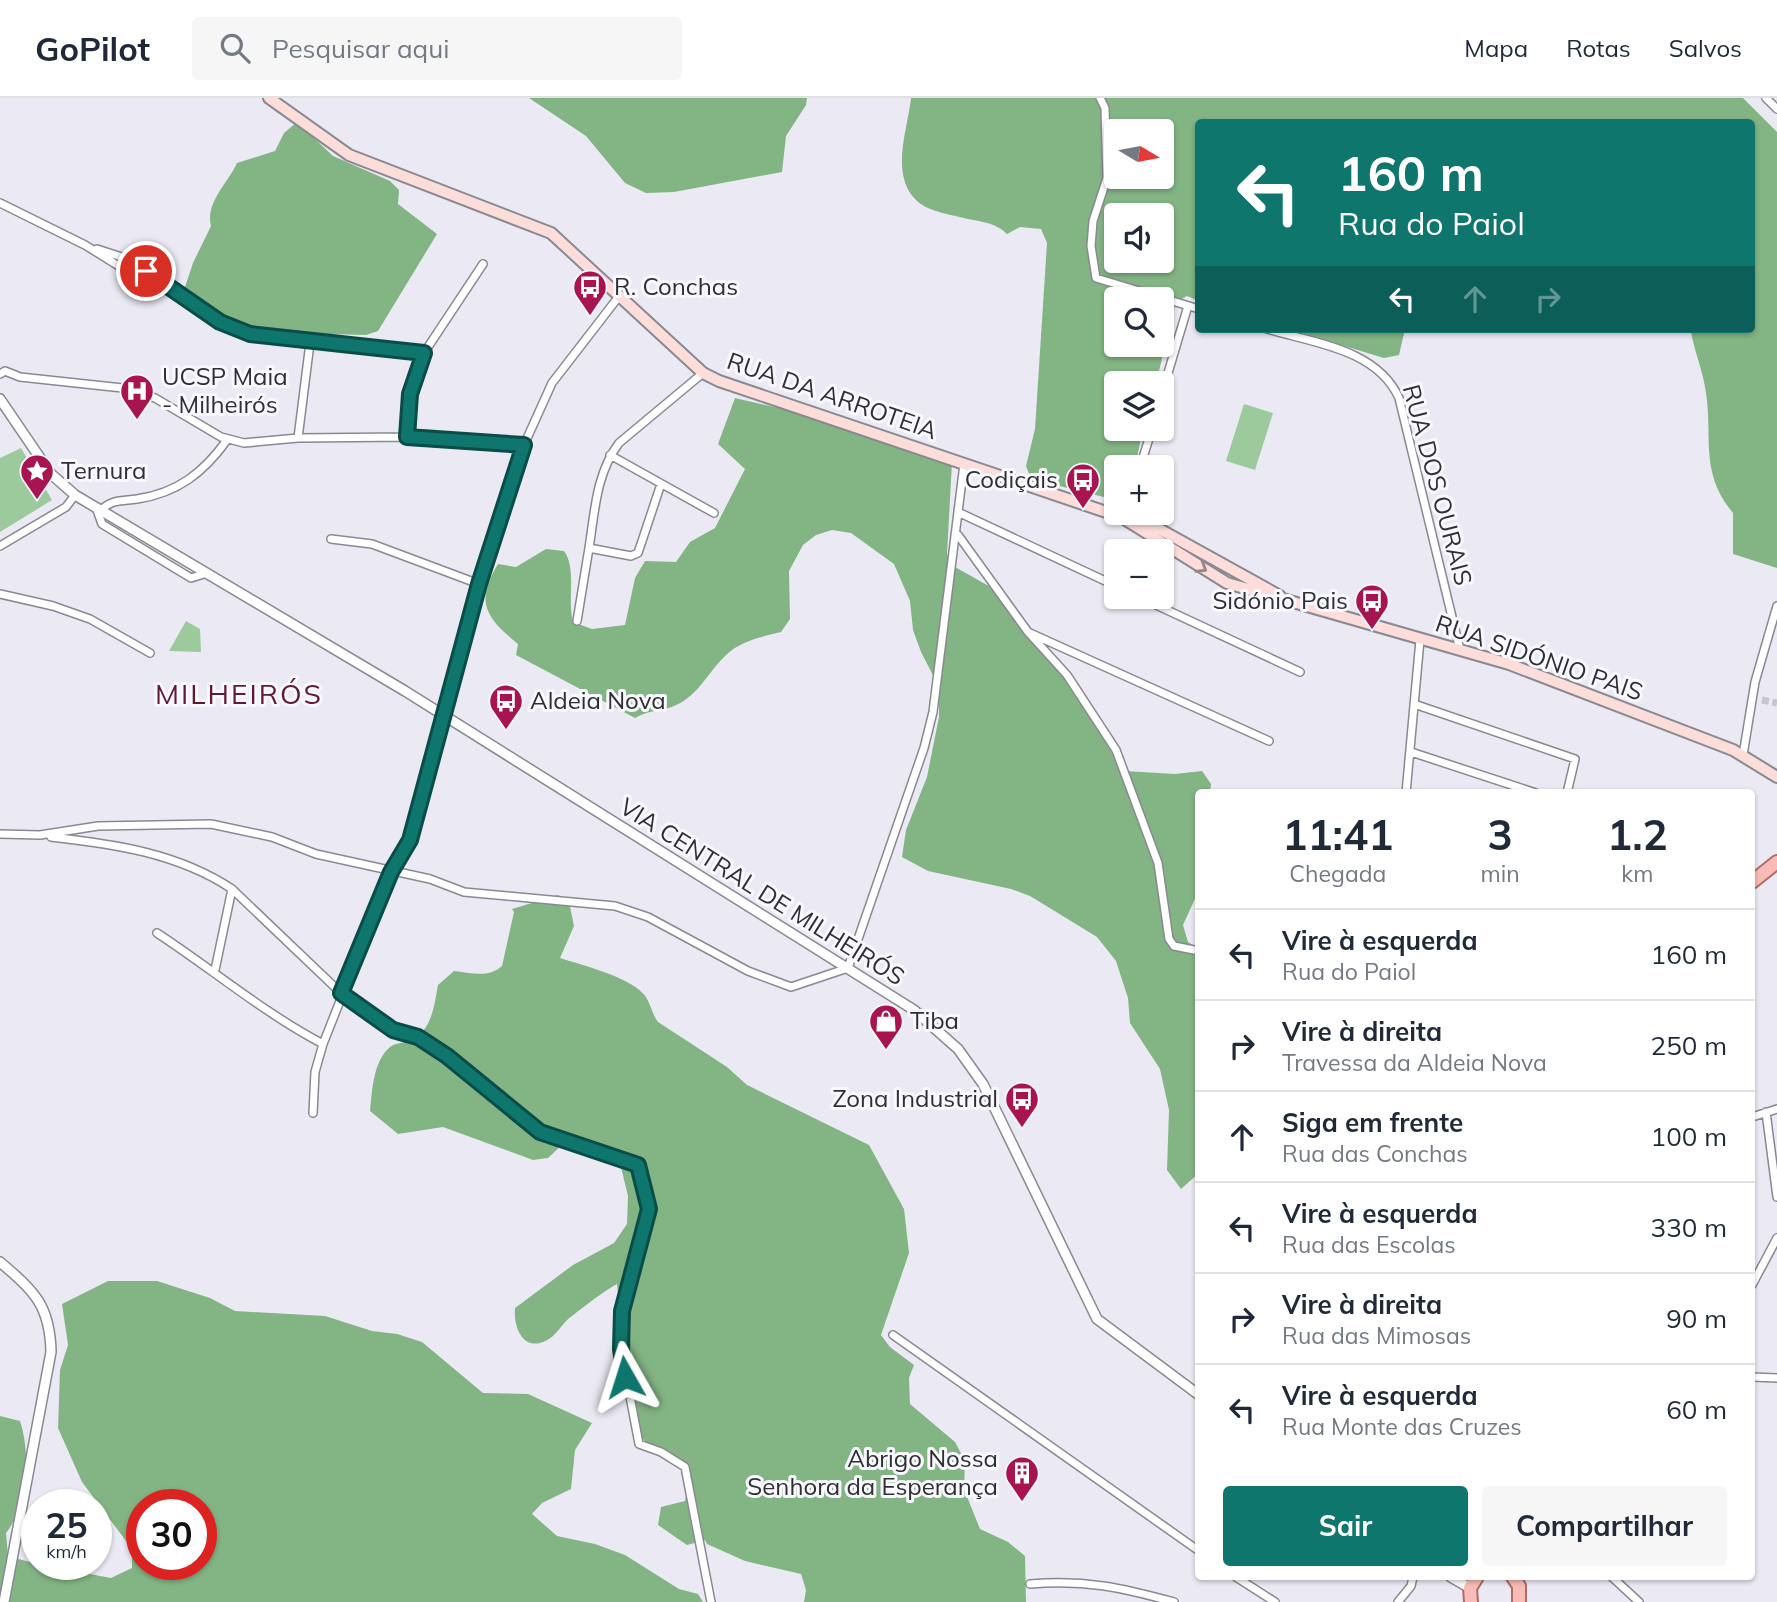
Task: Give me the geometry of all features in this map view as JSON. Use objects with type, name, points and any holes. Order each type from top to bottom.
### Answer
[{"type":"main road","name":"RUA DA ARROTEIA","points":[[269,98],[349,155],[551,233],[703,373],[732,387],[1104,508]]},
{"type":"main road","name":"RUA DA ARROTEIA","points":[[1153,525],[1280,596]]},
{"type":"main road","name":"RUA SIDÓNIO PAIS","points":[[1280,596],[1420,640],[1509,664],[1743,755],[1777,777]]},
{"type":"main road","points":[[1755,880],[1777,862]]},
{"type":"main road","points":[[1518,1580],[1519,1602]]},
{"type":"main road","points":[[1471,1602],[1473,1582]]},
{"type":"street","points":[[1100,98],[1105,108],[1107,178],[1093,221],[1091,246],[1096,278],[1195,308]]},
{"type":"street","points":[[1766,98],[1777,109]]},
{"type":"street","points":[[0,203],[85,246],[130,273],[158,281]]},
{"type":"street","points":[[85,246],[134,261],[158,281],[236,330],[310,343],[424,353]]},
{"type":"street","points":[[407,437],[410,394],[424,353],[483,264]]},
{"type":"street","points":[[313,1113],[315,1072],[323,1044],[391,872],[410,840],[446,717],[479,584],[524,445],[552,383],[620,295]]},
{"type":"street","points":[[1169,371],[1188,306]]},
{"type":"street","name":"RUA DOS OURAIS","points":[[1280,333],[1360,357],[1382,371],[1393,383],[1415,462],[1460,650]]},
{"type":"street","points":[[298,438],[310,343]]},
{"type":"street","points":[[2,371],[20,377],[132,389],[155,398],[227,440],[244,443],[298,438],[407,437],[524,445]]},
{"type":"street","points":[[577,621],[602,472],[610,455],[619,443],[703,373]]},
{"type":"street","name":"VIA CENTRAL DE MILHEIRÓS","points":[[0,399],[51,474],[75,495],[446,717],[914,1010],[958,1049],[983,1084],[1097,1320],[1195,1392]]},
{"type":"street","points":[[99,509],[118,500],[170,491],[210,464],[227,440]]},
{"type":"street","points":[[610,455],[714,513]]},
{"type":"street","points":[[40,835],[98,826],[211,824],[272,837],[316,854],[487,896],[570,900],[615,906],[648,917],[748,971],[791,987],[848,968],[930,724],[960,513],[964,464]]},
{"type":"street","points":[[589,548],[631,556],[638,553],[661,484]]},
{"type":"street","points":[[0,546],[66,507],[75,495]]},
{"type":"street","points":[[960,513],[1104,580]]},
{"type":"street","points":[[957,535],[1028,632],[1067,675],[1116,750],[1158,863],[1169,939],[1174,946],[1195,950]]},
{"type":"street","points":[[331,539],[372,544],[479,584]]},
{"type":"street","points":[[0,594],[53,606],[90,619],[150,653]]},
{"type":"street","points":[[1743,755],[1753,697],[1777,606]]},
{"type":"street","points":[[1165,609],[1300,672]]},
{"type":"street","points":[[1028,632],[1269,741]]},
{"type":"street","points":[[1406,789],[1420,640]]},
{"type":"street","points":[[1753,697],[1762,699]]},
{"type":"street","points":[[1414,704],[1575,759],[1568,789]]},
{"type":"street","points":[[1411,752],[1524,789]]},
{"type":"street","points":[[0,834],[40,835],[112,844],[171,859],[217,878],[232,889],[341,993],[393,1030],[418,1037],[447,1056],[540,1132],[638,1165],[649,1209],[622,1311],[621,1349],[625,1377],[639,1444],[661,1452],[685,1467],[710,1602]]},
{"type":"street","points":[[215,970],[232,889]]},
{"type":"street","points":[[157,933],[215,970],[295,1029],[323,1044]]},
{"type":"street","points":[[1755,1116],[1777,1108]]},
{"type":"street","points":[[1766,1112],[1777,1197]]},
{"type":"street","points":[[1755,1279],[1777,1238]]},
{"type":"street","points":[[0,1262],[32,1290],[43,1304],[49,1322],[51,1352],[4,1602]]},
{"type":"street","points":[[893,1335],[1195,1548]]},
{"type":"street","points":[[1755,1377],[1777,1378]]},
{"type":"street","points":[[1241,1580],[1275,1602]]},
{"type":"street","points":[[1398,1602],[1411,1586],[1412,1580]]},
{"type":"street","points":[[1615,1580],[1639,1602]]},
{"type":"street","points":[[1030,1584],[1082,1582],[1117,1586],[1174,1602]]},
{"type":"green space","points":[[529,98],[807,98],[806,105],[786,136],[782,172],[674,192],[646,193],[625,183],[586,136]]},
{"type":"green space","points":[[911,98],[1743,98],[1777,132],[1777,568],[1733,554],[1733,513],[1722,498],[1711,468],[1705,387],[1692,333],[1755,333],[1755,119],[1195,119],[1195,299],[1187,296],[1176,302],[1174,310],[1174,287],[1104,287],[1104,357],[1162,357],[1159,371],[1104,371],[1104,441],[1140,441],[1138,455],[1104,455],[1104,497],[1031,479],[1026,466],[1035,429],[1047,243],[1041,229],[1020,227],[1007,234],[994,225],[922,205],[909,190],[904,178],[902,151]]},
{"type":"green space","points":[[297,122],[333,156],[390,181],[399,190],[398,204],[437,234],[378,331],[366,335],[279,333],[216,317],[183,293],[193,263],[211,226],[214,201],[237,163],[275,151],[284,133]]},
{"type":"green space","points":[[1301,333],[1404,333],[1399,355],[1384,358]]},
{"type":"green space","points":[[735,398],[791,411],[952,462],[947,554],[955,567],[994,589],[1009,614],[1049,657],[1090,710],[1125,771],[1175,774],[1202,771],[1211,784],[1210,789],[1195,789],[1195,899],[1183,925],[1188,942],[1195,946],[1195,1177],[1181,1189],[1167,1170],[1169,1110],[1160,1069],[1130,1023],[1128,998],[1116,961],[1097,937],[1030,896],[1011,889],[928,871],[902,857],[906,830],[927,777],[939,717],[939,687],[921,652],[913,630],[910,601],[894,564],[851,533],[832,530],[816,535],[803,545],[789,571],[790,619],[781,632],[752,640],[732,650],[685,700],[635,718],[516,655],[518,644],[491,617],[487,608],[487,589],[498,564],[516,567],[546,549],[564,551],[568,558],[573,622],[592,629],[625,625],[635,578],[645,561],[676,562],[690,542],[715,528],[745,469],[718,444]]},
{"type":"green space","points":[[1244,404],[1273,413],[1255,470],[1226,461]]},
{"type":"green space","points":[[21,448],[52,500],[0,532],[0,458]]},
{"type":"green space","points":[[186,621],[200,629],[201,652],[169,651]]},
{"type":"green space","points":[[558,895],[569,902],[574,926],[560,958],[631,984],[646,997],[658,1022],[727,1067],[747,1085],[869,1145],[904,1209],[909,1253],[881,1335],[890,1347],[914,1365],[909,1378],[910,1404],[955,1442],[965,1461],[964,1489],[980,1529],[1008,1542],[1025,1556],[1026,1602],[804,1602],[806,1590],[801,1574],[745,1561],[707,1544],[705,1540],[687,1545],[658,1525],[661,1507],[685,1501],[689,1479],[679,1459],[649,1446],[638,1433],[629,1390],[633,1369],[623,1349],[617,1284],[569,1318],[544,1342],[529,1343],[524,1339],[515,1317],[515,1308],[573,1265],[614,1243],[627,1224],[628,1196],[619,1159],[564,1143],[548,1158],[533,1160],[443,1127],[398,1134],[370,1111],[374,1078],[380,1061],[391,1046],[409,1041],[423,1031],[431,1018],[438,985],[454,971],[486,973],[497,970],[502,966],[514,912],[512,909]]},
{"type":"green space","points":[[108,1281],[157,1281],[210,1298],[235,1311],[325,1316],[372,1331],[397,1334],[422,1342],[483,1393],[528,1394],[592,1423],[575,1450],[571,1489],[542,1503],[532,1514],[557,1536],[595,1544],[625,1555],[679,1589],[698,1594],[703,1602],[0,1602],[0,1416],[20,1421],[26,1449],[21,1501],[6,1533],[8,1556],[21,1560],[21,1580],[112,1580],[126,1571],[126,1580],[217,1580],[217,1489],[126,1489],[126,1541],[112,1522],[112,1489],[87,1489],[82,1482],[58,1428],[60,1370],[68,1345],[62,1304]]},
{"type":"tunnel","points":[[1762,700],[1777,703]]},
{"type":"place","name":"R. Conchas","points":[[590,317]]},
{"type":"place","name":"UCSP Maia - Milheirós","points":[[137,421]]},
{"type":"place","name":"Ternura","points":[[37,501]]},
{"type":"place","name":"Codiçais","points":[[1083,510]]},
{"type":"place","name":"Sidónio Pais","points":[[1372,631]]},
{"type":"place","name":"Aldeia Nova","points":[[506,731]]},
{"type":"place","name":"Tiba","points":[[886,1051]]},
{"type":"place","name":"Zona Industrial","points":[[1022,1129]]},
{"type":"place","name":"Abrigo Nossa Senhora da Esperança","points":[[1022,1503]]},
{"type":"district","name":"MILHEIRÓS","points":[[239,694]]},
{"type":"route","points":[[146,271],[236,330],[310,343],[424,353],[410,394],[407,437],[524,445],[479,584],[446,717],[410,840],[391,872],[379,908],[341,993],[393,1030],[418,1037],[447,1056],[540,1132],[619,1156],[638,1165],[649,1209],[622,1311],[621,1349],[625,1377]]}]
